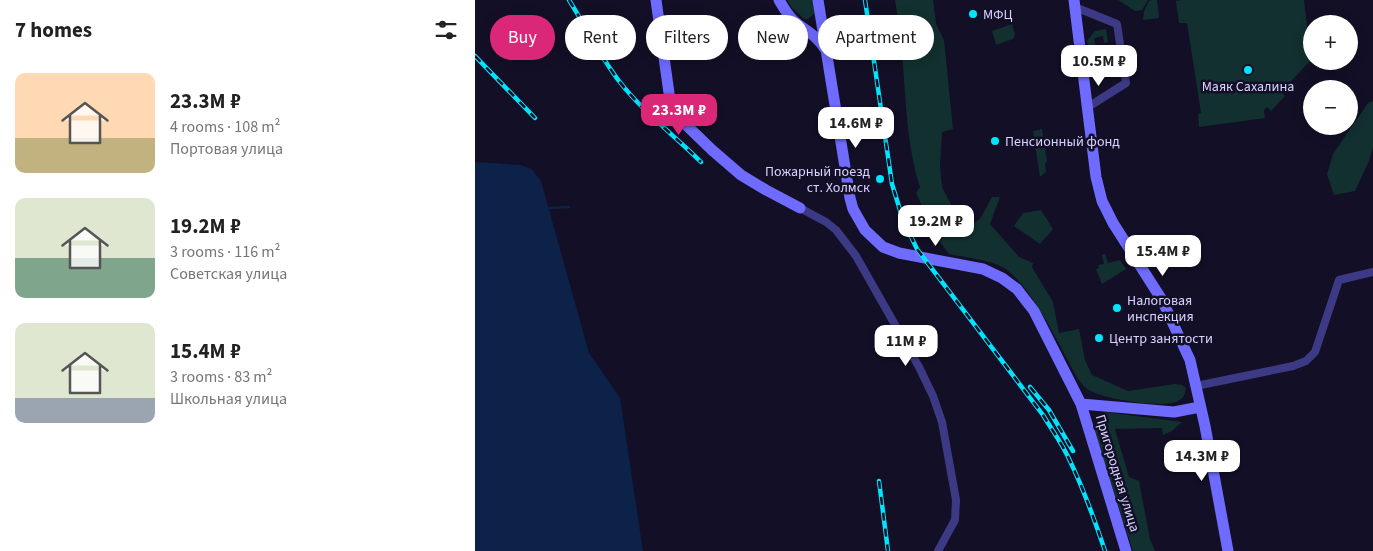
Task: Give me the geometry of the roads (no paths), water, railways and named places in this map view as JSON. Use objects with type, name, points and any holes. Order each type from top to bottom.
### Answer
[{"type":"main road","points":[[655,0],[672,108],[681,120],[741,175],[800,208]]},
{"type":"main road","points":[[779,0],[789,15]]},
{"type":"main road","points":[[818,0],[821,15]]},
{"type":"main road","points":[[1075,4],[1096,177],[1102,201],[1113,223],[1167,310],[1190,360],[1201,407],[1228,551]]},
{"type":"main road","points":[[808,31],[818,39]]},
{"type":"main road","name":"Пригородная улица","points":[[829,60],[850,198],[865,230],[883,247],[899,253],[983,269],[1002,278],[1017,289],[1034,311],[1081,404],[1126,551]]},
{"type":"main road","points":[[1081,404],[1175,412],[1201,407]]},
{"type":"street","points":[[1075,4],[1117,24],[1126,83],[1088,107]]},
{"type":"street","points":[[800,208],[826,222],[836,230],[856,256],[919,367],[933,396],[942,422],[956,500],[955,520],[938,551]]},
{"type":"street","points":[[1196,386],[1293,366],[1306,361],[1311,357],[1317,346],[1330,301],[1339,280],[1373,272]]},
{"type":"water","points":[[475,162],[520,165],[532,169],[541,181],[589,353],[620,398],[643,551],[475,551]]},
{"type":"waterway","points":[[549,208],[569,207]]},
{"type":"railway","points":[[569,0],[599,52],[619,81],[648,113],[701,162]]},
{"type":"railway","points":[[865,0],[892,184],[903,220],[917,249],[1043,415],[1067,455],[1080,483],[1105,551]]},
{"type":"railway","points":[[475,56],[535,118]]},
{"type":"railway","points":[[1030,387],[1049,410],[1073,451]]},
{"type":"railway","points":[[879,481],[888,551]]},
{"type":"place","name":"МФЦ","points":[[973,14]]},
{"type":"place","name":"Маяк Сахалина","points":[[1248,70]]},
{"type":"place","name":"Пенсионный фонд","points":[[995,141]]},
{"type":"place","name":"Пожарный поезд ст. Холмск","points":[[880,179]]},
{"type":"place","name":"Налоговая инспекция","points":[[1117,308]]},
{"type":"place","name":"Центр занятости","points":[[1099,338]]}]
